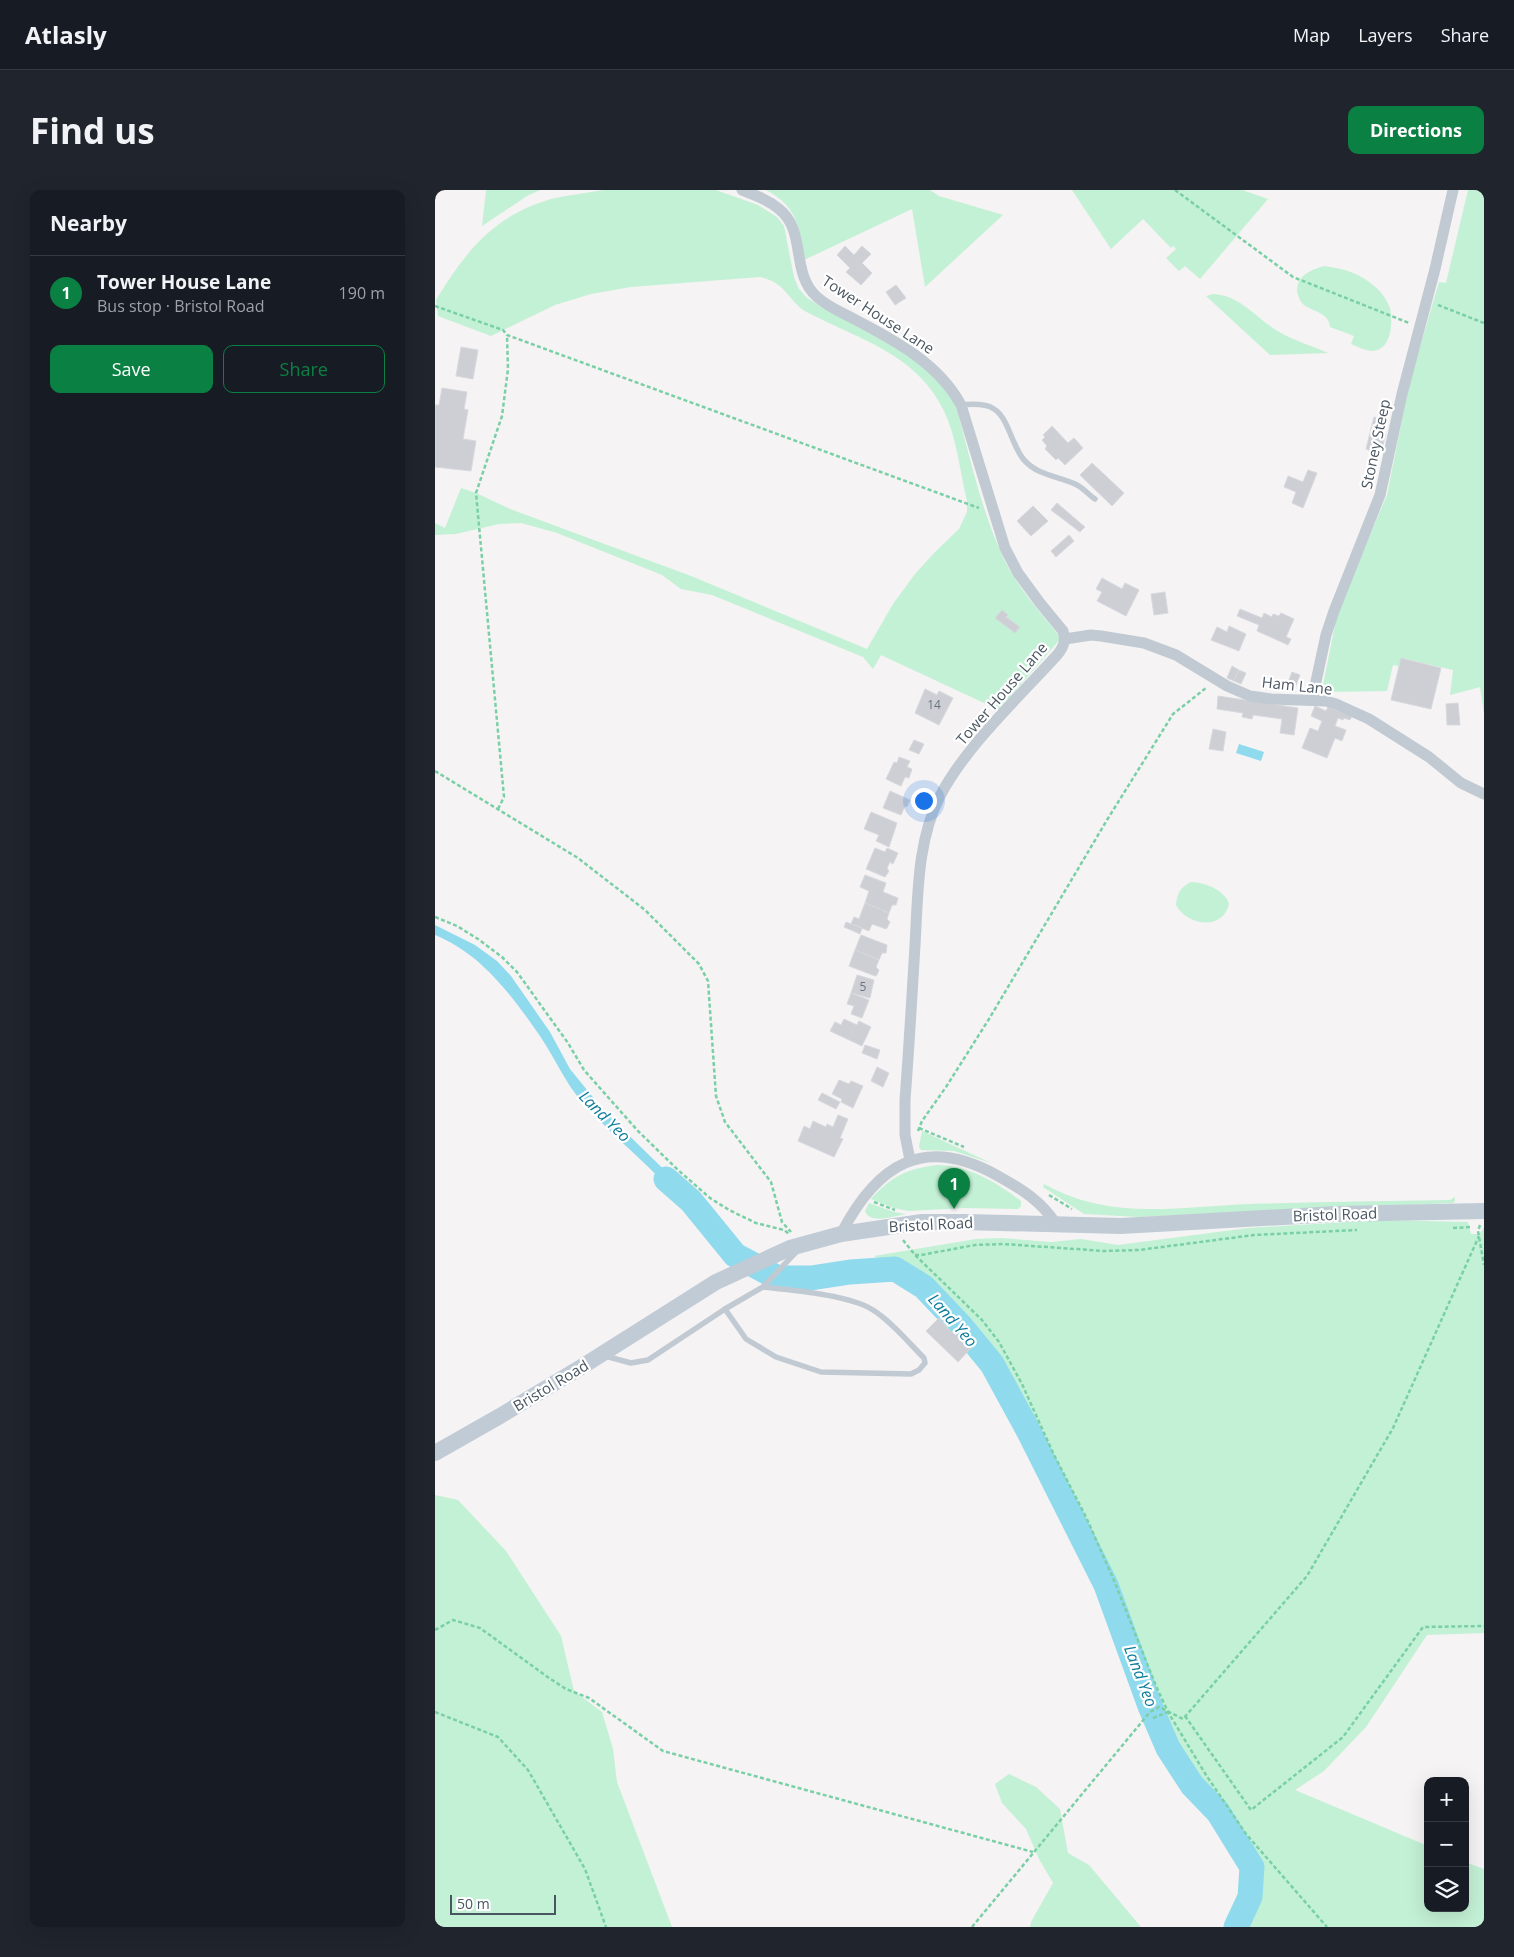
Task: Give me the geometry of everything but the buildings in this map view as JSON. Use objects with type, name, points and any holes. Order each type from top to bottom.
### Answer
[{"type":"main road","name":"Bristol Road","points":[[435,1453],[601,1355],[716,1282],[796,1247],[841,1234],[922,1222],[1121,1226],[1336,1214],[1484,1211]]},
{"type":"street","name":"Tower House Lane","points":[[742,190],[769,202],[791,222],[795,231],[800,266],[805,280],[817,297],[904,347],[943,380],[954,393],[961,405],[1005,548],[1018,572],[1039,603],[1063,631],[1065,639],[1063,647],[1058,654],[967,756],[940,797],[930,820],[919,876],[905,1100],[905,1135],[910,1160]]},
{"type":"street","name":"Stoney Steep","points":[[1312,700],[1326,636],[1334,611],[1380,495],[1402,394],[1427,301],[1453,190]]},
{"type":"street","name":"Ham Lane","points":[[1065,639],[1091,635],[1144,643],[1176,655],[1227,686],[1250,696],[1271,699],[1312,700],[1336,704],[1369,719],[1429,757],[1461,784],[1484,794]]},
{"type":"street","points":[[841,1234],[853,1211],[865,1194],[885,1175],[910,1160],[920,1157],[943,1156],[978,1165],[1036,1200],[1056,1224]]},
{"type":"lane","points":[[961,405],[974,404],[994,408],[1000,414],[1025,462],[1038,472],[1077,485],[1095,500]]},
{"type":"lane","points":[[601,1355],[631,1363],[648,1360],[725,1308],[763,1287],[779,1270],[796,1247]]},
{"type":"lane","points":[[725,1308],[746,1338],[776,1357],[821,1372],[911,1374],[919,1370],[925,1363],[924,1358],[885,1319],[871,1308],[805,1291],[763,1287]]},
{"type":"path","points":[[1175,190],[1293,278],[1420,327]]},
{"type":"path","points":[[1427,301],[1484,322]]},
{"type":"path","points":[[435,306],[503,330],[507,335],[986,511],[992,508]]},
{"type":"path","points":[[498,809],[505,797],[476,493],[502,416],[508,369],[507,335]]},
{"type":"path","points":[[922,1121],[946,1087],[984,1026],[1107,820],[1173,714],[1205,688],[1219,691],[1227,686]]},
{"type":"path","points":[[435,771],[578,858],[645,910],[699,964],[708,981],[716,1096],[725,1122],[771,1182],[781,1222],[796,1247]]},
{"type":"path","points":[[435,917],[457,926],[478,939],[502,957],[517,972],[568,1043],[584,1070],[638,1131],[678,1170],[710,1198],[729,1210],[756,1223],[784,1230],[796,1247]]},
{"type":"path","points":[[1449,1228],[1470,1228],[1478,1231],[1484,1265]]},
{"type":"path","points":[[915,1255],[975,1245],[1003,1244],[1104,1251],[1139,1250],[1254,1235],[1360,1230]]},
{"type":"path","points":[[972,1927],[1150,1712],[1159,1707],[1183,1719],[1307,1576],[1393,1428],[1479,1236],[1484,1234]]},
{"type":"path","points":[[911,1250],[982,1320],[999,1342],[1022,1384],[1054,1455],[1086,1517],[1168,1712],[1206,1775],[1246,1834],[1327,1927]]},
{"type":"path","points":[[435,1630],[453,1620],[480,1628],[549,1678],[566,1689],[589,1698],[663,1751],[1033,1852]]},
{"type":"path","points":[[1185,1716],[1251,1810],[1343,1737],[1423,1628],[1484,1626]]},
{"type":"path","points":[[435,1712],[498,1738],[528,1770],[585,1869],[606,1927]]},
{"type":"path","points":[[1153,1718],[1168,1712]]},
{"type":"green space","points":[[486,190],[540,190],[527,196],[482,226]]},
{"type":"green space","points":[[604,190],[716,190],[758,205],[777,217],[784,226],[794,277],[799,289],[806,297],[821,307],[879,336],[920,363],[950,394],[956,407],[988,521],[1003,557],[1022,589],[1061,638],[999,710],[881,655],[873,669],[863,657],[712,595],[681,589],[662,575],[557,533],[521,523],[499,524],[456,534],[435,535],[435,523],[445,528],[461,488],[510,509],[691,576],[867,649],[893,604],[915,574],[959,529],[967,512],[967,501],[958,455],[944,411],[932,391],[918,374],[901,361],[864,339],[803,310],[780,286],[768,279],[760,277],[631,287],[591,294],[555,305],[491,336],[438,316],[436,300],[447,282],[470,251],[497,226],[531,206],[551,199]]},
{"type":"green space","points":[[766,190],[930,190],[939,196],[1003,215],[925,287],[912,209],[804,260],[798,228],[791,211],[785,203]]},
{"type":"green space","points":[[1072,190],[1242,190],[1268,199],[1200,279],[1185,266],[1179,271],[1166,258],[1176,249],[1173,246],[1171,248],[1143,219],[1111,249]]},
{"type":"green space","points":[[1468,190],[1484,190],[1484,714],[1480,687],[1450,695],[1453,670],[1402,658],[1399,666],[1393,665],[1387,691],[1325,692],[1322,690],[1336,620],[1387,495],[1409,385],[1439,282],[1446,283]]},
{"type":"green space","points":[[1324,266],[1357,274],[1377,288],[1387,302],[1390,308],[1390,334],[1388,340],[1379,349],[1373,351],[1351,344],[1354,336],[1330,327],[1329,322],[1324,316],[1301,302],[1297,291],[1299,281],[1310,271]]},
{"type":"green space","points":[[1214,294],[1233,299],[1272,328],[1292,339],[1328,353],[1270,355],[1206,296]]},
{"type":"green space","points":[[1191,882],[1213,888],[1223,894],[1229,904],[1225,913],[1220,918],[1212,922],[1196,921],[1188,918],[1181,912],[1176,905],[1177,897],[1180,891]]},
{"type":"green space","points":[[922,1131],[991,1163],[954,1151],[921,1150],[919,1147]]},
{"type":"green space","points":[[937,1165],[960,1168],[982,1176],[1021,1201],[1021,1206],[1018,1209],[965,1208],[908,1211],[871,1199],[900,1175],[908,1171]]},
{"type":"green space","points":[[1044,1184],[1069,1196],[1094,1203],[1144,1209],[1249,1204],[1450,1200],[1455,1197],[1455,1201],[1453,1203],[1138,1217],[1084,1214],[1043,1187]]},
{"type":"green space","points":[[869,1203],[894,1212],[906,1214],[877,1219],[872,1218],[865,1211]]},
{"type":"green space","points":[[1380,1220],[1468,1222],[1471,1234],[1479,1234],[1484,1228],[1484,1633],[1427,1635],[1366,1727],[1324,1771],[1295,1790],[1424,1844],[1424,1912],[1469,1912],[1469,1863],[1484,1869],[1484,1927],[1238,1927],[1252,1901],[1255,1889],[1255,1873],[1250,1860],[1214,1800],[1197,1787],[1182,1766],[1166,1734],[1113,1591],[1072,1506],[1062,1490],[1043,1469],[1002,1379],[981,1350],[956,1321],[928,1294],[898,1270],[874,1256],[976,1239],[1001,1238],[1051,1242],[1081,1239],[1118,1245],[1248,1228]]},
{"type":"green space","points":[[435,1495],[458,1500],[506,1551],[561,1636],[574,1691],[602,1712],[613,1749],[617,1782],[672,1927],[435,1927]]},
{"type":"green space","points":[[1009,1774],[1036,1787],[1060,1809],[1068,1853],[1089,1865],[1141,1927],[1030,1927],[1053,1883],[1039,1859],[1026,1829],[1002,1803],[995,1784]]},
{"type":"water","points":[[1239,744],[1264,752],[1261,761],[1236,753]]},
{"type":"water","points":[[435,925],[475,945],[497,961],[511,976],[550,1032],[570,1069],[605,1112],[694,1199],[685,1206],[595,1116],[571,1087],[540,1036],[507,991],[467,953],[435,935]]},
{"type":"waterway","name":"Land Yeo","points":[[666,1179],[691,1201],[735,1255],[778,1278],[811,1278],[850,1272],[895,1269],[924,1287],[960,1325],[992,1364],[1028,1430],[1106,1585],[1150,1706],[1168,1748],[1192,1785],[1218,1812],[1252,1867],[1250,1897],[1236,1927]]},
{"type":"place","name":"Tower House Lane","points":[[954,1209]]}]
